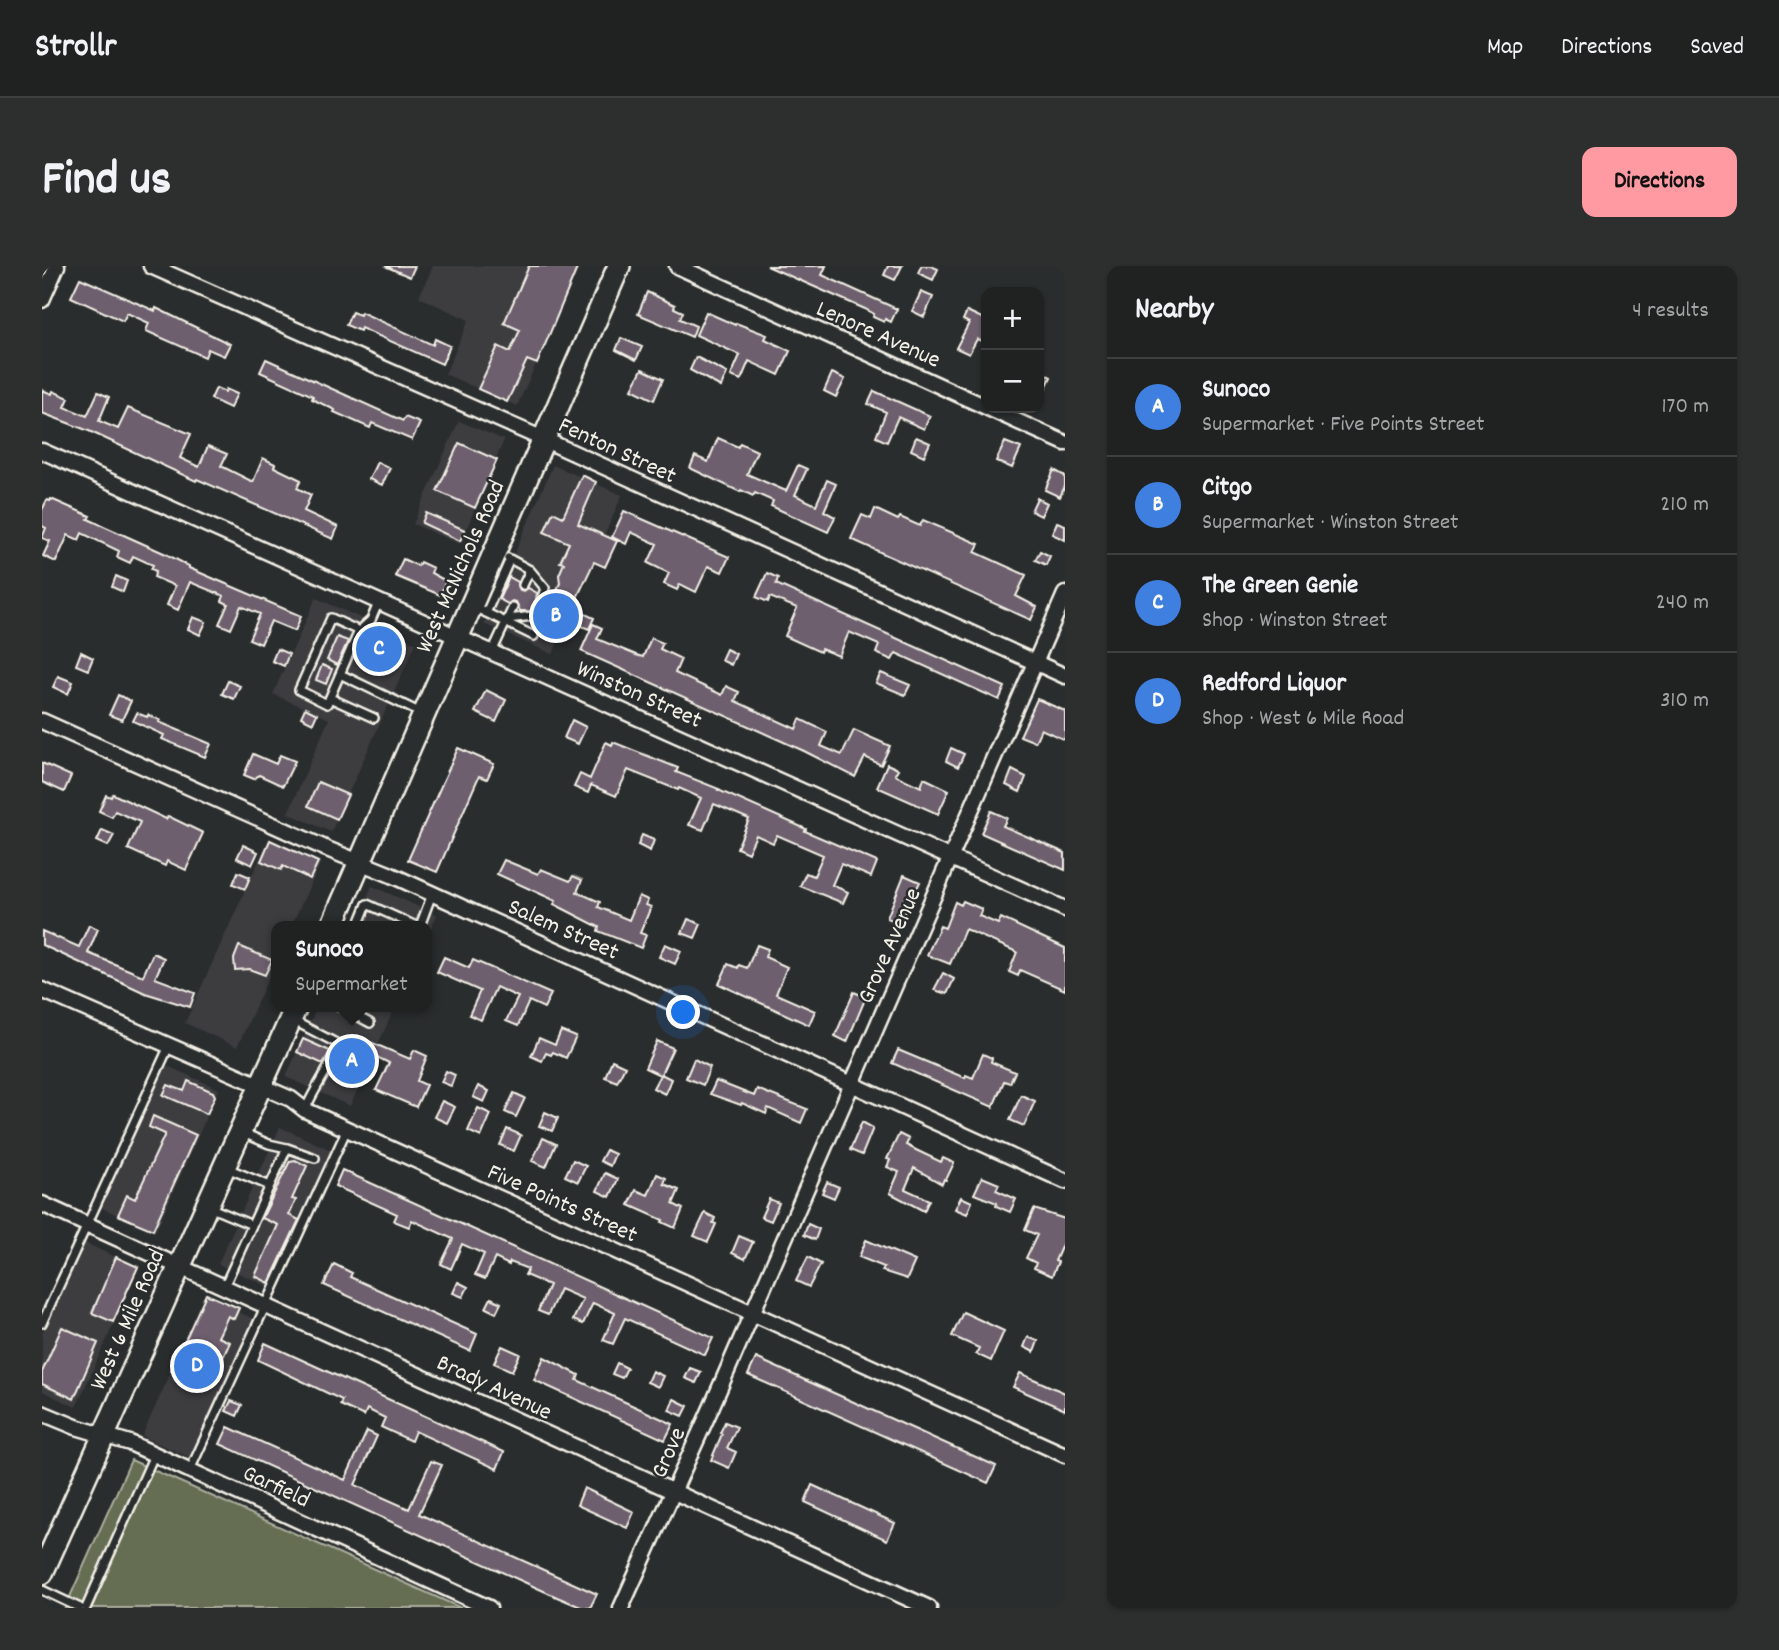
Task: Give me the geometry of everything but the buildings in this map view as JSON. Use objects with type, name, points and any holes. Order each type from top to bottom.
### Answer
[{"type":"main road","name":"West McNichols Road","points":[[334,921],[457,636],[478,610],[502,555],[543,439],[619,266]]},
{"type":"main road","points":[[260,1086],[293,1013]]},
{"type":"main road","name":"West 6 Mile Road","points":[[42,1573],[260,1086]]},
{"type":"street","points":[[42,300],[57,266]]},
{"type":"street","name":"Fenton Street","points":[[151,266],[543,439],[1065,676]]},
{"type":"street","name":"Lenore Avenue","points":[[677,266],[981,404]]},
{"type":"street","name":"Lenore Avenue","points":[[1000,413],[1065,443]]},
{"type":"street","name":"Winston Street","points":[[42,452],[1065,909]]},
{"type":"street","name":"Grove Avenue","points":[[752,1313],[1065,594]]},
{"type":"street","name":"Salem Street","points":[[42,721],[433,894],[1065,1181]]},
{"type":"street","name":"Five Points Street","points":[[42,990],[290,1099],[305,1110],[1065,1455]]},
{"type":"street","name":"Brady Avenue","points":[[42,1204],[929,1608]]},
{"type":"street","name":"Grove","points":[[621,1608],[752,1313]]},
{"type":"street","name":"Garfield","points":[[42,1413],[155,1454],[489,1608]]},
{"type":"lane","points":[[502,555],[530,570],[545,587],[542,598]]},
{"type":"lane","points":[[523,585],[530,570]]},
{"type":"lane","points":[[359,631],[331,618],[299,690],[327,704],[359,631],[371,620],[379,601]]},
{"type":"lane","points":[[492,652],[513,607]]},
{"type":"lane","points":[[478,610],[508,621],[534,636]]},
{"type":"lane","points":[[508,621],[533,616]]},
{"type":"lane","points":[[340,674],[424,714]]},
{"type":"lane","points":[[330,698],[374,718]]},
{"type":"lane","points":[[420,921],[433,894]]},
{"type":"lane","points":[[360,921],[367,904],[406,921]]},
{"type":"lane","points":[[349,1012],[370,1023]]},
{"type":"lane","points":[[293,1013],[340,1045],[305,1110]]},
{"type":"lane","points":[[42,1323],[169,1046]]},
{"type":"lane","points":[[190,1470],[347,1129]]},
{"type":"lane","points":[[239,1131],[269,1144],[315,1158]]},
{"type":"lane","points":[[224,1288],[287,1148]]},
{"type":"lane","points":[[223,1167],[270,1186]]},
{"type":"lane","points":[[205,1205],[252,1225]]},
{"type":"lane","points":[[42,1590],[83,1608],[155,1454]]},
{"type":"shaded area","points":[[433,266],[580,266],[517,406],[445,374],[469,320],[419,297]]},
{"type":"shaded area","points":[[459,421],[504,440],[460,544],[413,524]]},
{"type":"shaded area","points":[[553,465],[622,495],[553,654],[484,624]]},
{"type":"shaded area","points":[[316,598],[416,643],[331,832],[288,813],[329,719],[273,694]]},
{"type":"shaded area","points":[[269,838],[321,862],[293,921],[271,921],[271,972],[237,1047],[185,1023]]},
{"type":"shaded area","points":[[372,886],[437,915],[432,926],[432,921],[356,921]]},
{"type":"shaded area","points":[[315,1012],[393,1012],[350,1106],[286,1077]]},
{"type":"shaded area","points":[[165,1065],[219,1089],[155,1232],[102,1208]]},
{"type":"shaded area","points":[[280,1127],[333,1151],[272,1288],[218,1264]]},
{"type":"shaded area","points":[[83,1242],[139,1268],[76,1407],[42,1391],[42,1334]]},
{"type":"shaded area","points":[[205,1297],[256,1320],[193,1459],[142,1436]]},
{"type":"green space","points":[[131,1460],[461,1608],[65,1608]]},
{"type":"place","name":"Citgo","points":[[556,616]]},
{"type":"place","name":"The Green Genie","points":[[379,649]]},
{"type":"place","name":"Sunoco","points":[[352,1061]]},
{"type":"place","name":"Redford Liquor","points":[[197,1366]]}]
